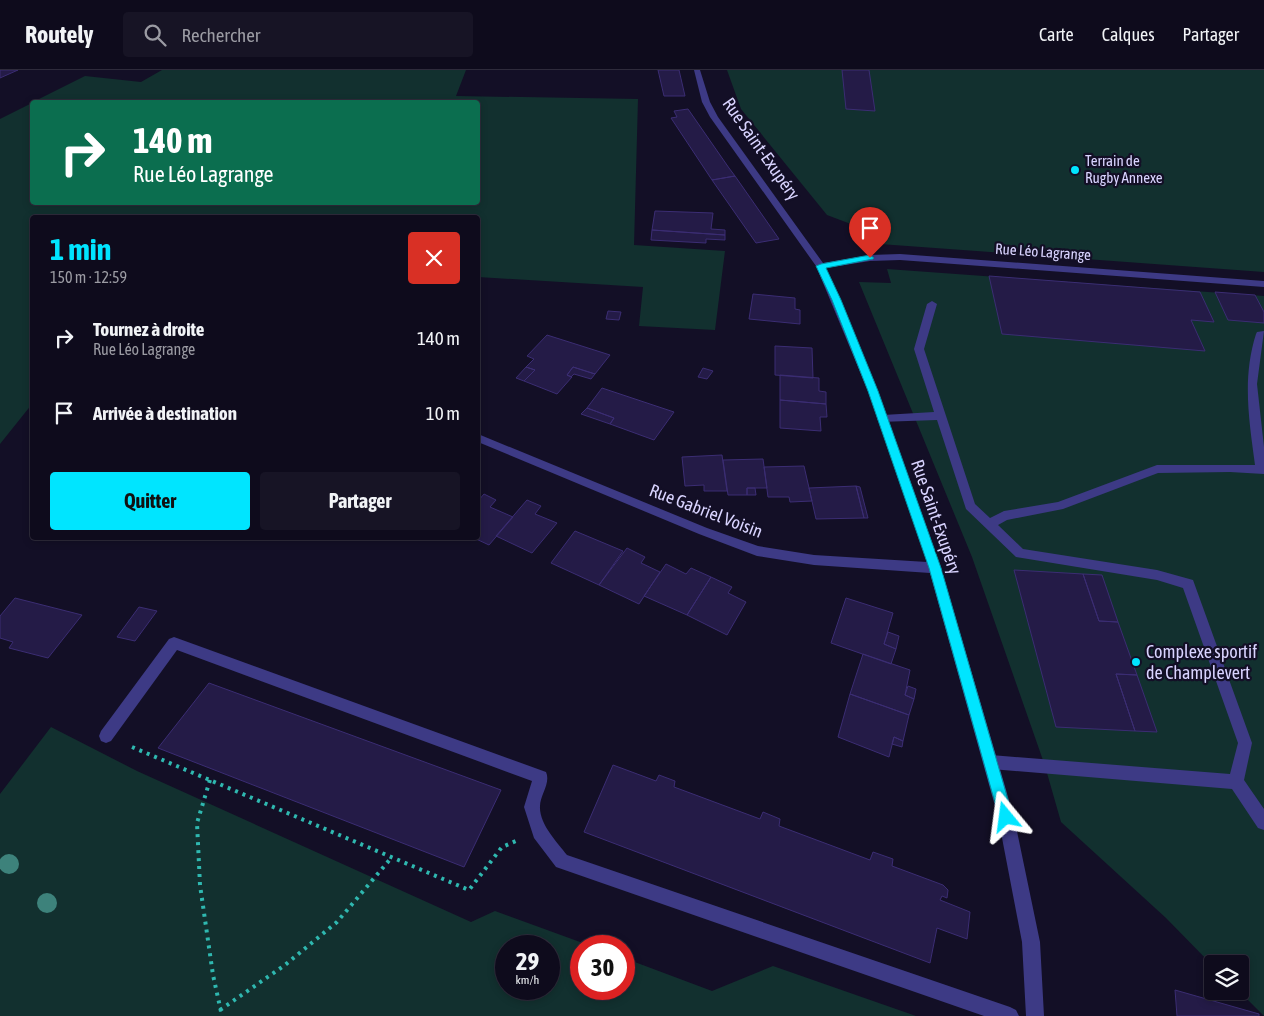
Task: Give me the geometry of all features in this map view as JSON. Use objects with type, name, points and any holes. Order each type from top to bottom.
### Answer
[{"type":"street","name":"Rue Saint-Exupéry","points":[[697,70],[706,102],[714,117],[821,266],[883,419],[935,568],[1006,817],[1031,942],[1035,1016]]},
{"type":"street","name":"Rue Léo Lagrange","points":[[821,266],[870,258],[900,257],[1264,284]]},
{"type":"street","points":[[932,304],[919,349],[970,506],[1020,552],[1157,575],[1188,584],[1245,743],[1236,782],[1264,822]]},
{"type":"street","points":[[989,524],[1004,516],[1058,506],[1157,469],[1230,468],[1263,470],[1250,390],[1255,348],[1260,334],[1264,334]]},
{"type":"street","points":[[883,419],[940,416]]},
{"type":"street","name":"Rue Gabriel Voisin","points":[[480,439],[703,531],[757,550],[814,560],[935,568]]},
{"type":"street","points":[[106,736],[174,642],[542,777],[532,807],[540,832],[562,861],[1010,1016]]},
{"type":"street","points":[[991,762],[1236,782]]},
{"type":"path","points":[[106,736],[469,890],[502,847],[540,832]]},
{"type":"path","points":[[210,780],[197,823],[197,832],[200,884],[222,1016]]},
{"type":"path","points":[[220,1010],[285,965],[337,922],[392,857]]},
{"type":"green space","points":[[162,70],[466,70],[456,96],[638,99],[634,245],[725,251],[715,330],[639,326],[643,287],[480,277],[480,215],[30,215],[30,406],[0,444],[0,119],[30,104],[30,205],[480,205],[480,100],[37,100],[85,76],[141,82]]},
{"type":"green space","points":[[727,70],[1264,70],[1264,272],[866,243],[864,229],[827,215],[741,109]]},
{"type":"green space","name":"Complexe sportif de Champlevert","points":[[887,269],[1264,296],[1264,1016],[1248,1000],[1249,955],[1204,955],[1204,957],[1166,918],[1061,822],[1045,766],[972,557],[859,282],[891,283]]},
{"type":"green space","points":[[51,727],[137,771],[471,922],[495,911],[570,938],[570,1000],[635,1000],[635,962],[712,991],[773,966],[916,1016],[0,1016],[0,794]]},
{"type":"building","points":[[0,70],[18,70],[0,78]]},
{"type":"building","points":[[658,70],[679,70],[685,96],[664,96]]},
{"type":"building","points":[[842,70],[869,70],[875,111],[846,109]]},
{"type":"building","points":[[688,109],[735,176],[712,180],[671,118],[677,117],[674,111]]},
{"type":"building","points":[[735,176],[779,239],[756,243],[712,180]]},
{"type":"building","points":[[655,211],[713,213],[711,229],[725,230],[725,235],[652,230]]},
{"type":"building","points":[[652,230],[725,235],[725,240],[706,239],[706,243],[651,240]]},
{"type":"building","points":[[989,276],[1200,292],[1214,322],[1191,320],[1205,351],[1002,334]]},
{"type":"building","points":[[1215,292],[1255,295],[1264,312],[1264,323],[1228,320]]},
{"type":"building","points":[[753,294],[795,298],[795,309],[800,310],[800,324],[749,319]]},
{"type":"building","points":[[608,311],[621,312],[619,320],[606,319]]},
{"type":"building","points":[[547,335],[610,355],[595,374],[573,367],[567,375],[572,377],[557,394],[524,381],[535,370],[526,367],[534,359],[527,356]]},
{"type":"building","points":[[775,346],[812,348],[813,378],[775,375]]},
{"type":"building","points":[[526,367],[535,370],[524,381],[516,378]]},
{"type":"building","points":[[573,367],[595,374],[591,379],[574,374],[571,377],[567,375]]},
{"type":"building","points":[[703,368],[713,371],[707,379],[698,377]]},
{"type":"building","points":[[780,375],[819,378],[819,391],[826,392],[826,404],[780,400]]},
{"type":"building","points":[[602,388],[674,412],[654,440],[610,424],[614,418],[587,408]]},
{"type":"building","points":[[780,400],[826,404],[827,417],[820,417],[821,431],[780,428]]},
{"type":"building","points":[[587,408],[614,418],[610,424],[581,414]]},
{"type":"building","points":[[722,455],[727,491],[704,491],[704,485],[685,486],[682,457]]},
{"type":"building","points":[[763,459],[767,488],[747,488],[747,495],[728,495],[723,460]]},
{"type":"building","points":[[804,466],[812,501],[790,502],[789,497],[768,497],[764,467]]},
{"type":"building","points":[[856,486],[860,487],[868,518],[864,518]]},
{"type":"building","points":[[856,486],[864,518],[816,519],[809,488]]},
{"type":"building","points":[[747,488],[755,488],[756,495],[747,495]]},
{"type":"building","points":[[484,494],[496,500],[490,507],[513,517],[489,545],[478,540],[480,540],[480,499]]},
{"type":"building","points":[[527,500],[541,506],[535,514],[557,523],[532,553],[496,536]]},
{"type":"building","points":[[575,531],[623,551],[599,585],[551,563]]},
{"type":"building","points":[[627,548],[645,557],[641,563],[660,572],[639,604],[599,585]]},
{"type":"building","points":[[666,564],[686,574],[691,568],[711,577],[687,615],[644,596]]},
{"type":"building","points":[[1014,570],[1083,574],[1099,621],[1118,622],[1137,675],[1116,674],[1135,731],[1056,727]]},
{"type":"building","points":[[1083,574],[1102,575],[1118,622],[1099,621]]},
{"type":"building","points":[[711,577],[732,587],[728,593],[746,602],[727,635],[687,615]]},
{"type":"building","points":[[15,598],[82,615],[48,658],[9,648],[13,642],[0,638],[0,616]]},
{"type":"building","points":[[846,598],[893,613],[884,644],[896,649],[891,664],[831,643]]},
{"type":"building","points":[[139,607],[157,611],[135,641],[117,637]]},
{"type":"building","points":[[888,632],[899,636],[896,649],[884,644]]},
{"type":"building","points":[[863,654],[910,670],[905,695],[914,699],[909,715],[850,694]]},
{"type":"building","points":[[1116,674],[1137,675],[1157,732],[1135,731]]},
{"type":"building","points":[[209,683],[501,790],[464,867],[158,748]]},
{"type":"building","points":[[908,686],[916,689],[914,699],[905,695]]},
{"type":"building","points":[[850,694],[909,715],[903,741],[894,737],[889,757],[838,737]]},
{"type":"building","points":[[894,737],[903,741],[902,747],[892,744]]},
{"type":"building","points":[[613,765],[656,781],[659,775],[675,781],[674,787],[760,819],[763,812],[780,819],[779,826],[870,860],[873,852],[893,859],[892,866],[943,885],[948,890],[947,898],[942,896],[940,900],[970,912],[967,939],[937,928],[930,963],[584,832]]},
{"type":"building","points":[[1175,990],[1204,998],[1204,1000],[1259,1014],[1259,1016],[1177,1016]]},
{"type":"place","name":"Terrain de Rugby Annexe","points":[[1075,170]]},
{"type":"place","name":"Complexe sportif de Champlevert","points":[[1136,662]]},
{"type":"route","points":[[870,258],[821,266],[873,391],[935,568],[1006,817]]}]
